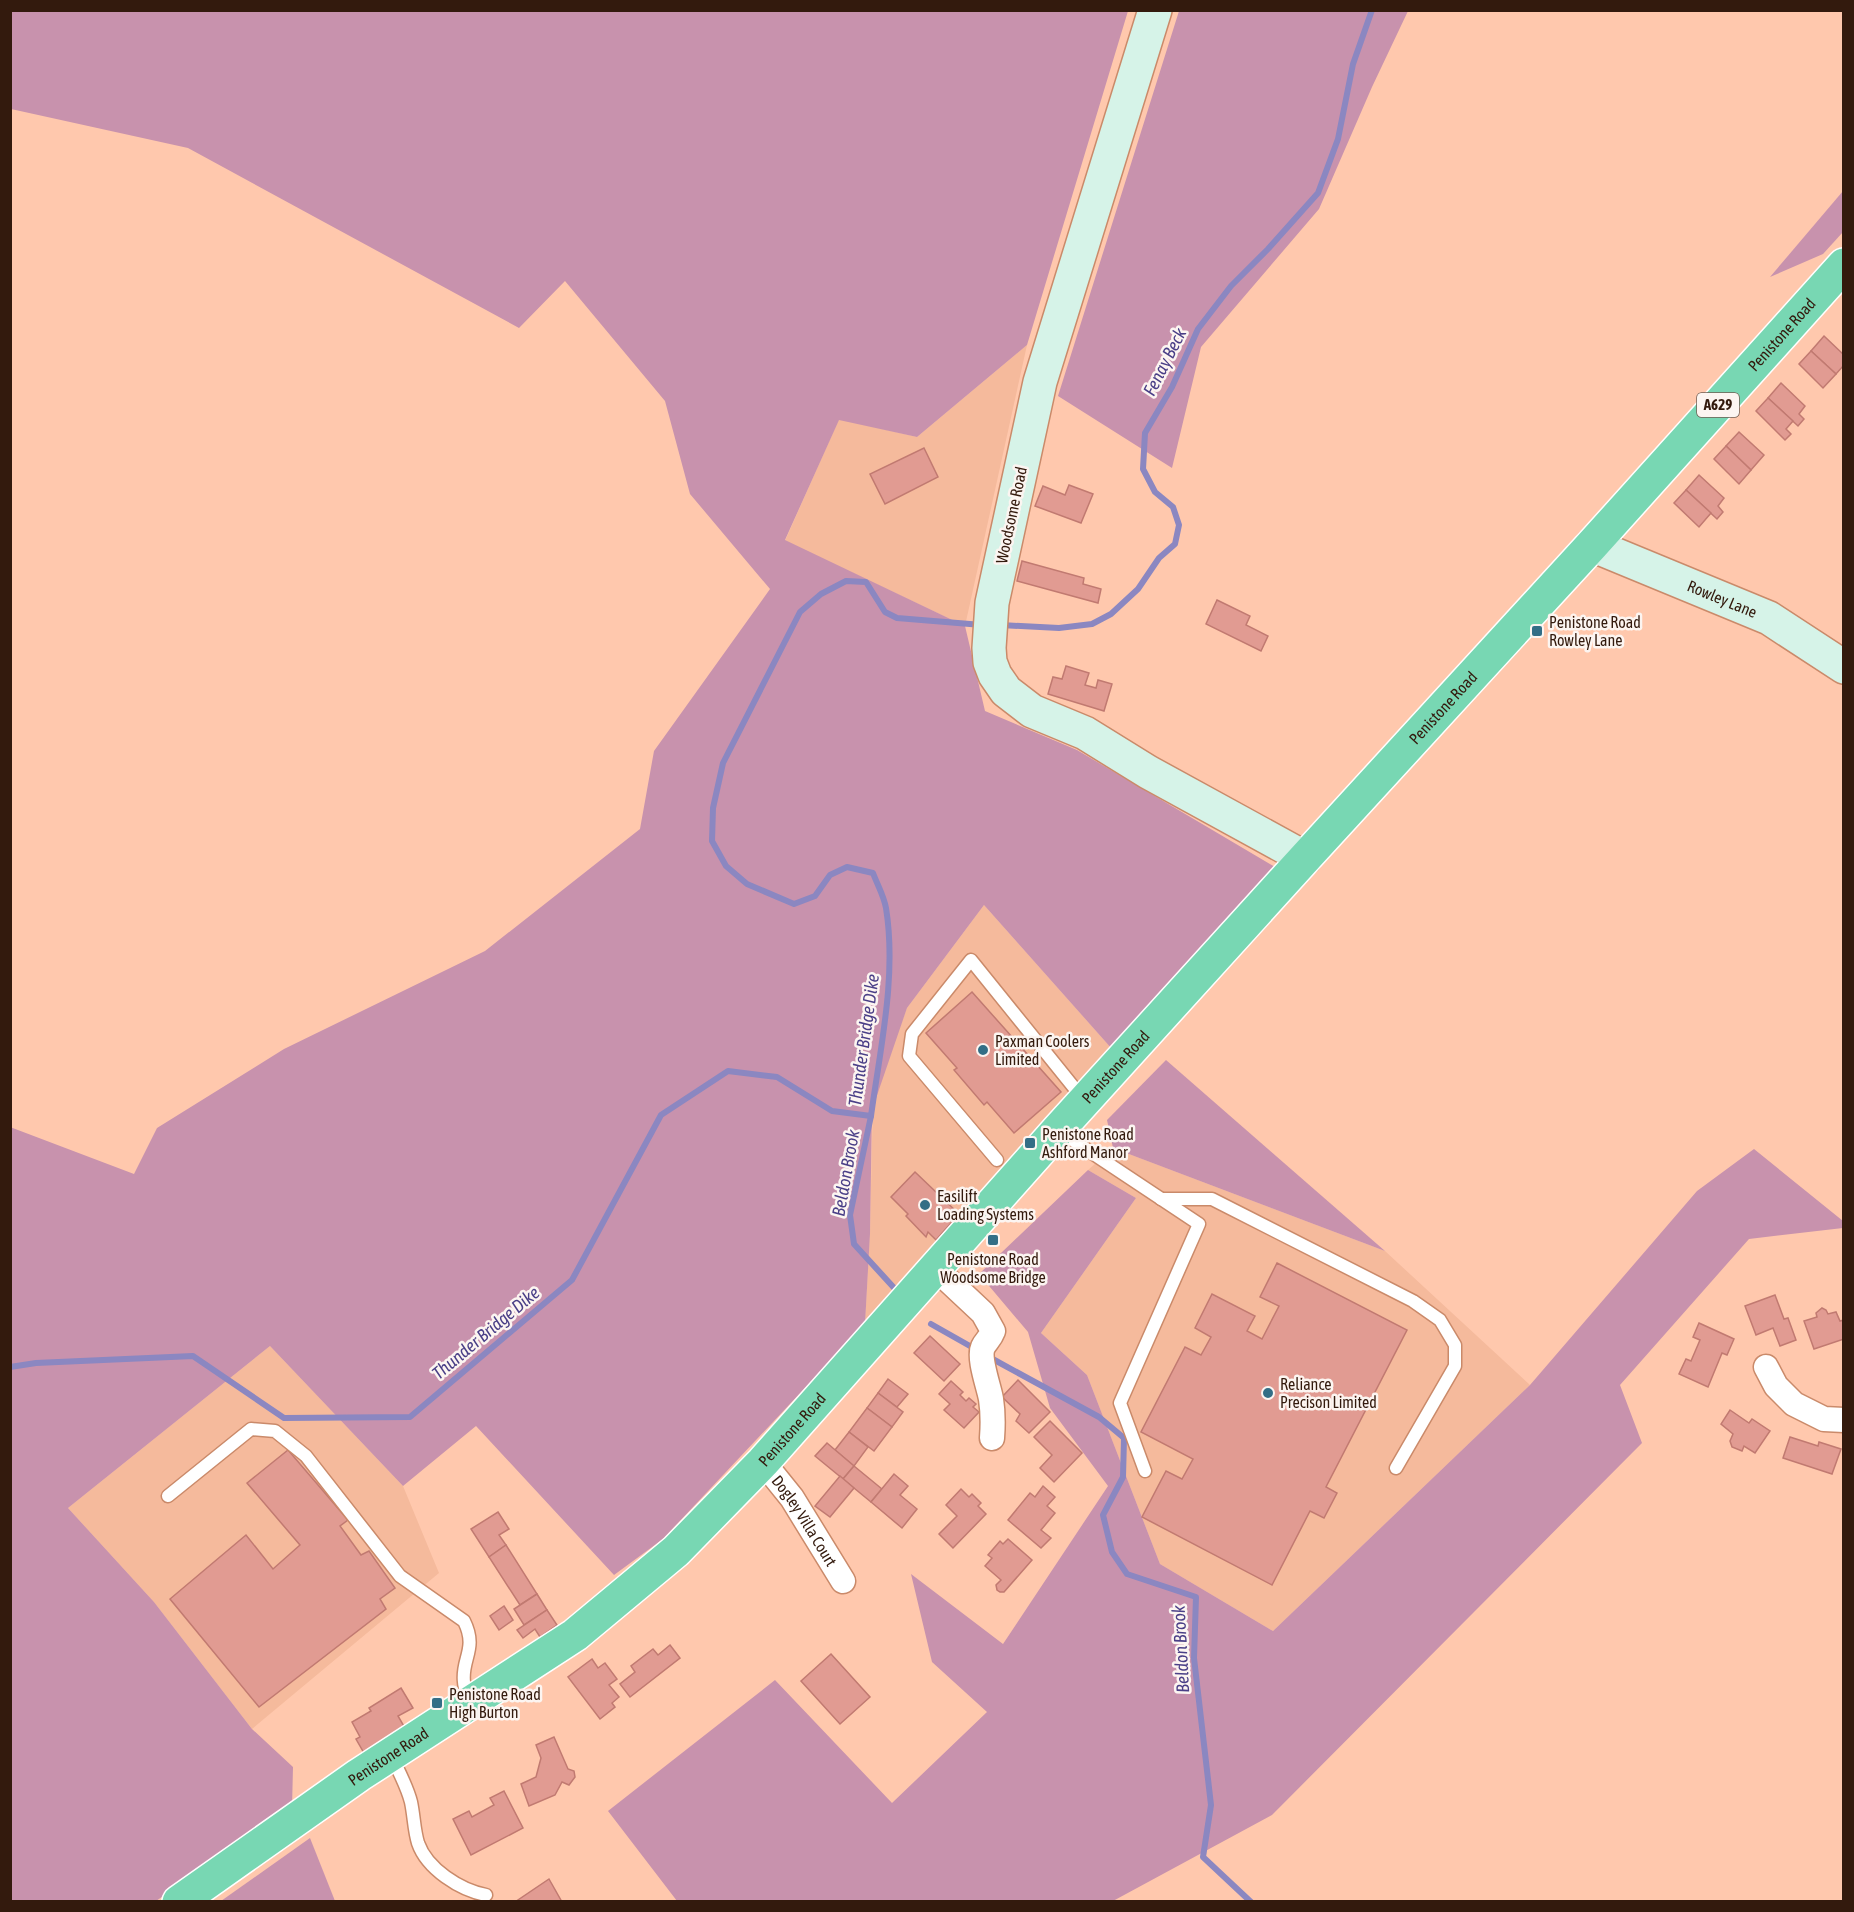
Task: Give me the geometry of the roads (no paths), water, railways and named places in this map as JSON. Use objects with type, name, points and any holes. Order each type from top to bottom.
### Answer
[{"type":"highway","name":"Penistone Road","points":[[179,1902],[390,1754],[575,1635],[676,1551],[764,1462],[1058,1130],[1844,265]]},
{"type":"street","name":"Woodsome Road","points":[[1155,10],[1040,382],[992,603],[990,662],[1000,683],[1016,700],[1032,711],[1085,733],[1148,772],[1305,858]]},
{"type":"street","name":"Rowley Lane","points":[[1592,545],[1769,618],[1841,660]]},
{"type":"street","points":[[936,1269],[983,1313],[993,1331],[983,1353],[991,1400],[992,1438]]},
{"type":"street","points":[[1766,1367],[1776,1386],[1794,1404],[1824,1419],[1844,1420]]},
{"type":"street","name":"Dogley Villa Court","points":[[764,1462],[792,1498],[843,1581]]},
{"type":"lane","points":[[998,1160],[909,1056],[912,1034],[971,960],[1085,1101]]},
{"type":"lane","points":[[1058,1130],[1199,1224],[1120,1403],[1145,1471]]},
{"type":"lane","points":[[1161,1199],[1212,1199],[1413,1301],[1440,1320],[1455,1345],[1455,1366],[1396,1468]]},
{"type":"lane","points":[[168,1496],[251,1429],[275,1431],[306,1456],[400,1576],[464,1621],[469,1632],[470,1645],[464,1682],[471,1701]]},
{"type":"lane","points":[[390,1754],[411,1802],[419,1845],[435,1868],[447,1878],[472,1892],[486,1895]]},
{"type":"waterway","name":"Fenay Beck","points":[[1001,625],[1059,628],[1092,624],[1111,614],[1138,589],[1159,558],[1175,544],[1179,525],[1173,507],[1155,492],[1143,469],[1145,433],[1172,387],[1198,329],[1231,286],[1318,193],[1338,139],[1353,64],[1372,10]]},
{"type":"waterway","name":"Thunder Bridge Dike","points":[[10,1367],[36,1363],[193,1356],[284,1418],[410,1417],[572,1280],[661,1115],[728,1071],[777,1077],[832,1111],[871,1116],[886,1012],[890,960],[884,899],[873,873],[847,867],[830,875],[815,896],[794,904],[747,884],[726,866],[712,841],[713,808],[723,763],[800,612],[821,594],[846,581],[866,582],[885,612],[897,618],[982,625]]},
{"type":"waterway","name":"Beldon Brook","points":[[871,1116],[850,1215],[854,1244],[896,1290]]},
{"type":"waterway","name":"Beldon Brook","points":[[931,1324],[977,1350]]},
{"type":"waterway","name":"Beldon Brook","points":[[989,1357],[1099,1417],[1124,1438],[1123,1477],[1103,1515],[1112,1552],[1127,1574],[1196,1597],[1194,1658],[1211,1805],[1203,1857],[1251,1902]]},
{"type":"place","name":"Penistone Road Rowley Lane","points":[[1537,631]]},
{"type":"place","name":"Paxman Coolers Limited","points":[[983,1050]]},
{"type":"place","name":"Penistone Road Ashford Manor","points":[[1030,1143]]},
{"type":"place","name":"Easilift Loading Systems","points":[[925,1205]]},
{"type":"place","name":"Penistone Road Woodsome Bridge","points":[[993,1240]]},
{"type":"place","name":"Reliance Precison Limited","points":[[1268,1393]]},
{"type":"place","name":"Penistone Road High Burton","points":[[437,1703]]}]
